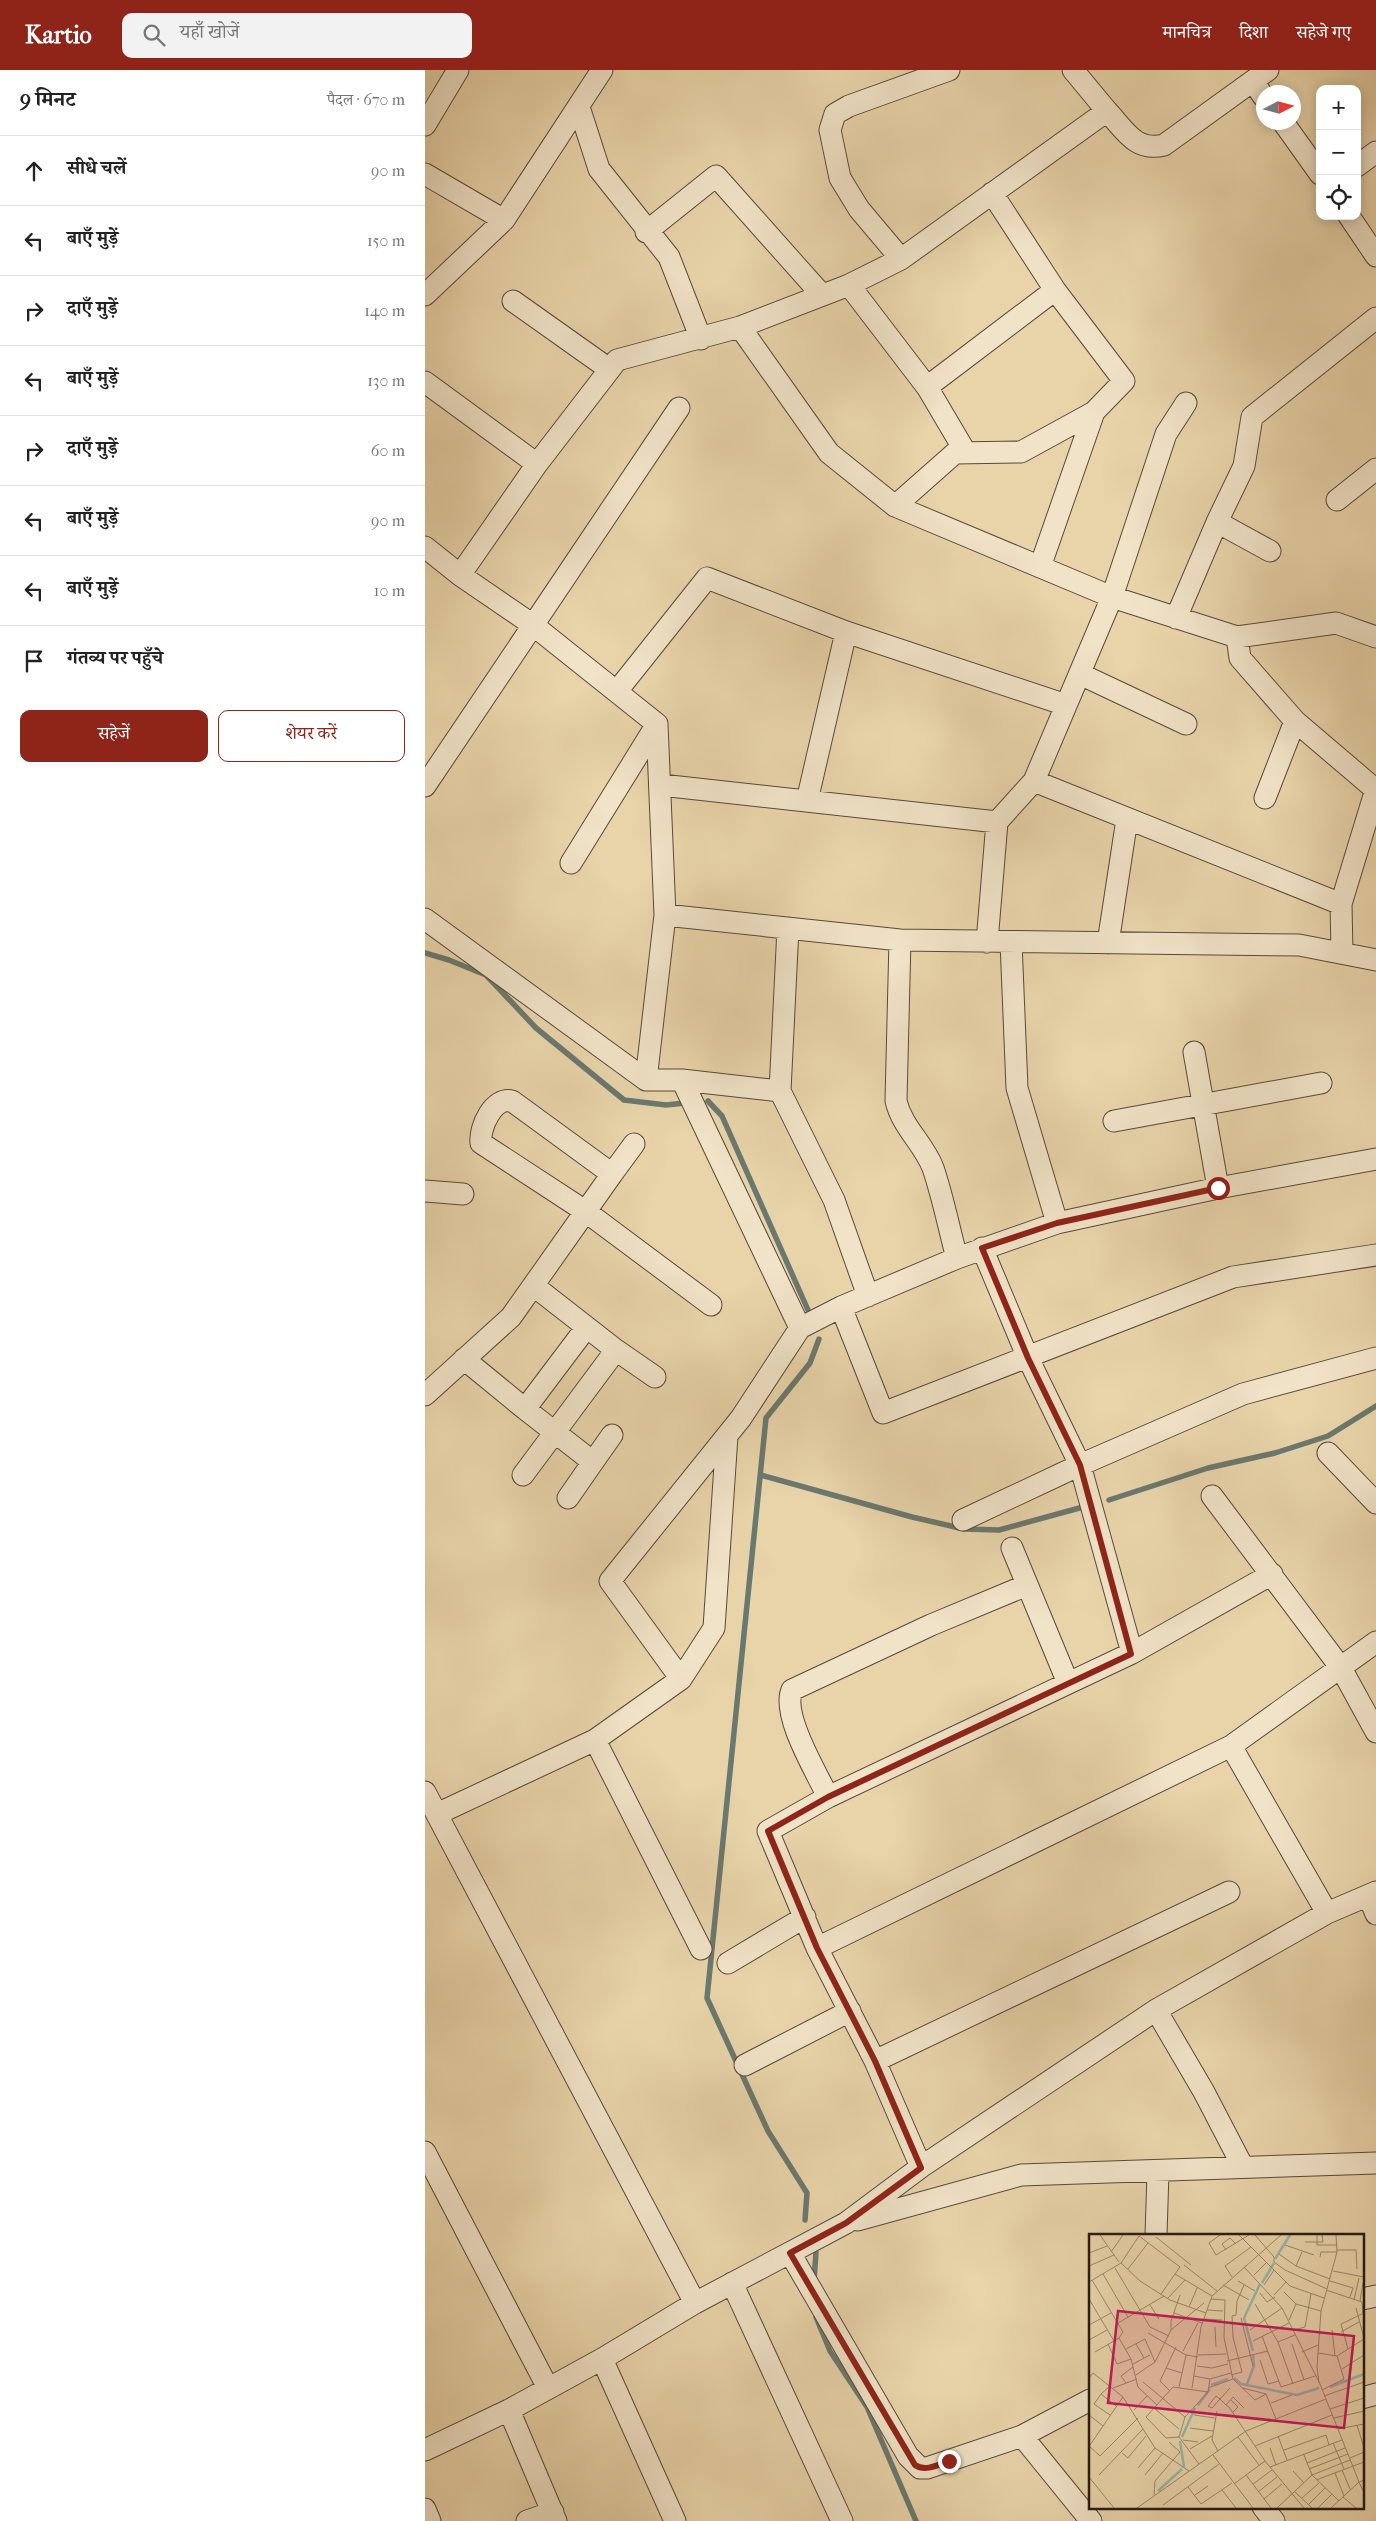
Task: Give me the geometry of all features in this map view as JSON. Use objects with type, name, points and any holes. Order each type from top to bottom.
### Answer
[{"type":"street","points":[[425,125],[458,70]]},
{"type":"street","points":[[425,296],[505,220],[602,70]]},
{"type":"street","points":[[901,259],[859,209],[841,178],[830,130],[835,114],[849,106],[949,70]]},
{"type":"street","points":[[1073,70],[1107,111],[1138,144],[1151,148],[1164,145],[1261,82]]},
{"type":"street","points":[[579,107],[605,177],[647,232],[669,257],[701,339]]},
{"type":"street","points":[[460,575],[537,464],[617,360],[740,327],[849,284],[901,259],[1107,111]]},
{"type":"street","points":[[1289,130],[1316,168]]},
{"type":"street","points":[[1361,163],[1376,152]]},
{"type":"street","points":[[425,174],[505,220]]},
{"type":"street","points":[[647,232],[716,176],[822,295]]},
{"type":"street","points":[[895,506],[955,454],[1021,452],[1094,412],[1124,381],[1055,290],[992,193]]},
{"type":"street","points":[[1352,220],[1376,256]]},
{"type":"street","points":[[849,284],[927,387],[965,453]]},
{"type":"street","points":[[927,387],[1055,290]]},
{"type":"street","points":[[513,301],[609,370]]},
{"type":"street","points":[[1176,618],[1217,522],[1244,466],[1252,417],[1376,318]]},
{"type":"street","points":[[740,327],[829,454],[895,506],[1112,597],[1237,637],[1336,623],[1376,637]]},
{"type":"street","points":[[425,382],[537,464]]},
{"type":"street","points":[[987,942],[997,822],[1034,781],[1112,597],[1166,434],[1186,403]]},
{"type":"street","points":[[425,786],[679,408]]},
{"type":"street","points":[[1040,567],[1094,412]]},
{"type":"street","points":[[1337,500],[1376,470]]},
{"type":"street","points":[[1217,522],[1270,551]]},
{"type":"street","points":[[425,547],[460,575],[533,625],[657,724],[665,915],[646,1080]]},
{"type":"street","points":[[617,692],[707,578],[846,632],[1066,705]]},
{"type":"street","points":[[807,801],[846,632]]},
{"type":"street","points":[[1237,637],[1239,658],[1295,721],[1376,790],[1341,904],[1342,953]]},
{"type":"street","points":[[1079,674],[1186,724]]},
{"type":"street","points":[[1265,798],[1295,721]]},
{"type":"street","points":[[571,863],[657,724]]},
{"type":"street","points":[[1034,781],[1341,904]]},
{"type":"street","points":[[661,785],[997,822]]},
{"type":"street","points":[[1108,943],[1127,818]]},
{"type":"street","points":[[665,915],[900,940],[1299,945],[1376,960]]},
{"type":"street","points":[[425,919],[646,1080],[682,1080],[781,1091]]},
{"type":"street","points":[[788,928],[781,1091],[830,1193],[867,1296]]},
{"type":"street","points":[[900,940],[896,1101],[933,1168],[957,1258]]},
{"type":"street","points":[[1011,942],[1019,1094],[1057,1223]]},
{"type":"street","points":[[1194,1052],[1218,1188]]},
{"type":"street","points":[[682,1080],[800,1328]]},
{"type":"street","points":[[1114,1121],[1321,1082]]},
{"type":"street","points":[[612,1174],[512,1101],[505,1099],[499,1102],[481,1129],[481,1143],[585,1211],[711,1306]]},
{"type":"street","points":[[425,1395],[511,1317],[634,1144]]},
{"type":"street","points":[[681,1679],[610,1581],[741,1418],[800,1328],[841,1307],[957,1258],[1057,1223],[1218,1188],[1376,1159]]},
{"type":"street","points":[[425,1191],[463,1194]]},
{"type":"street","points":[[982,1248],[1028,1358],[1080,1465],[1131,1654]]},
{"type":"street","points":[[841,1307],[883,1413],[1233,1277],[1376,1255]]},
{"type":"street","points":[[534,1286],[616,1350],[655,1377]]},
{"type":"street","points":[[525,1409],[587,1328]]},
{"type":"street","points":[[523,1475],[616,1350]]},
{"type":"street","points":[[963,1520],[1080,1465],[1243,1394],[1376,1358]]},
{"type":"street","points":[[464,1359],[593,1462]]},
{"type":"street","points":[[568,1498],[612,1434]]},
{"type":"street","points":[[437,1814],[595,1740],[681,1679],[713,1628],[727,1436]]},
{"type":"street","points":[[1328,1453],[1376,1503]]},
{"type":"street","points":[[1212,1496],[1341,1668],[1376,1732]]},
{"type":"street","points":[[1012,1548],[1068,1683]]},
{"type":"street","points":[[921,2168],[875,2061],[817,1948],[768,1831],[828,1797],[1131,1654],[1272,1574]]},
{"type":"street","points":[[828,1797],[793,1722],[789,1708],[789,1696],[792,1690],[923,1629],[1027,1585]]},
{"type":"street","points":[[817,1948],[1231,1746],[1376,1642]]},
{"type":"street","points":[[595,1740],[701,1949]]},
{"type":"street","points":[[1231,1746],[1327,1913]]},
{"type":"street","points":[[425,1792],[695,2303]]},
{"type":"street","points":[[875,2061],[1229,1892]]},
{"type":"street","points":[[425,2450],[509,2410],[602,2359],[695,2303],[846,2223],[921,2168],[1156,2010],[1327,1913],[1374,1901]]},
{"type":"street","points":[[728,1963],[805,1917]]},
{"type":"street","points":[[1156,2010],[1204,2092],[1243,2168]]},
{"type":"street","points":[[745,2065],[850,2011]]},
{"type":"street","points":[[425,2152],[548,2388]]},
{"type":"street","points":[[846,2223],[1021,2175],[1158,2172],[1376,2163]]},
{"type":"street","points":[[1156,2234],[1158,2172]]},
{"type":"street","points":[[790,2253],[915,2465],[919,2468],[927,2468],[1021,2436],[1089,2401]]},
{"type":"street","points":[[732,2283],[842,2521]]},
{"type":"street","points":[[1363,2299],[1376,2296]]},
{"type":"street","points":[[602,2359],[675,2521]]},
{"type":"street","points":[[1363,2398],[1376,2394]]},
{"type":"street","points":[[509,2410],[555,2516],[527,2521]]},
{"type":"street","points":[[1021,2436],[1091,2521]]},
{"type":"street","points":[[1264,2508],[1274,2521]]},
{"type":"street","points":[[425,2510],[430,2521]]},
{"type":"waterway","points":[[425,953],[449,960],[486,975],[536,1028],[624,1100],[666,1105],[685,1103]]},
{"type":"waterway","points":[[708,1101],[722,1116],[808,1310]]},
{"type":"waterway","points":[[805,2220],[807,2193],[768,2131],[707,1998],[766,1418],[810,1363],[819,1339]]},
{"type":"waterway","points":[[1109,1500],[1208,1468],[1275,1453],[1328,1436],[1376,1406]]},
{"type":"waterway","points":[[761,1475],[912,1517],[964,1529],[999,1530],[1083,1507]]},
{"type":"waterway","points":[[814,2281],[816,2252]]},
{"type":"waterway","points":[[816,2317],[830,2351],[867,2407],[916,2521]]},
{"type":"route","points":[[949,2461],[927,2468],[919,2468],[908,2456],[790,2253],[846,2223],[921,2168],[875,2061],[817,1948],[768,1831],[828,1797],[1131,1654],[1080,1465],[1028,1358],[982,1248],[1057,1223],[1218,1188]]}]
